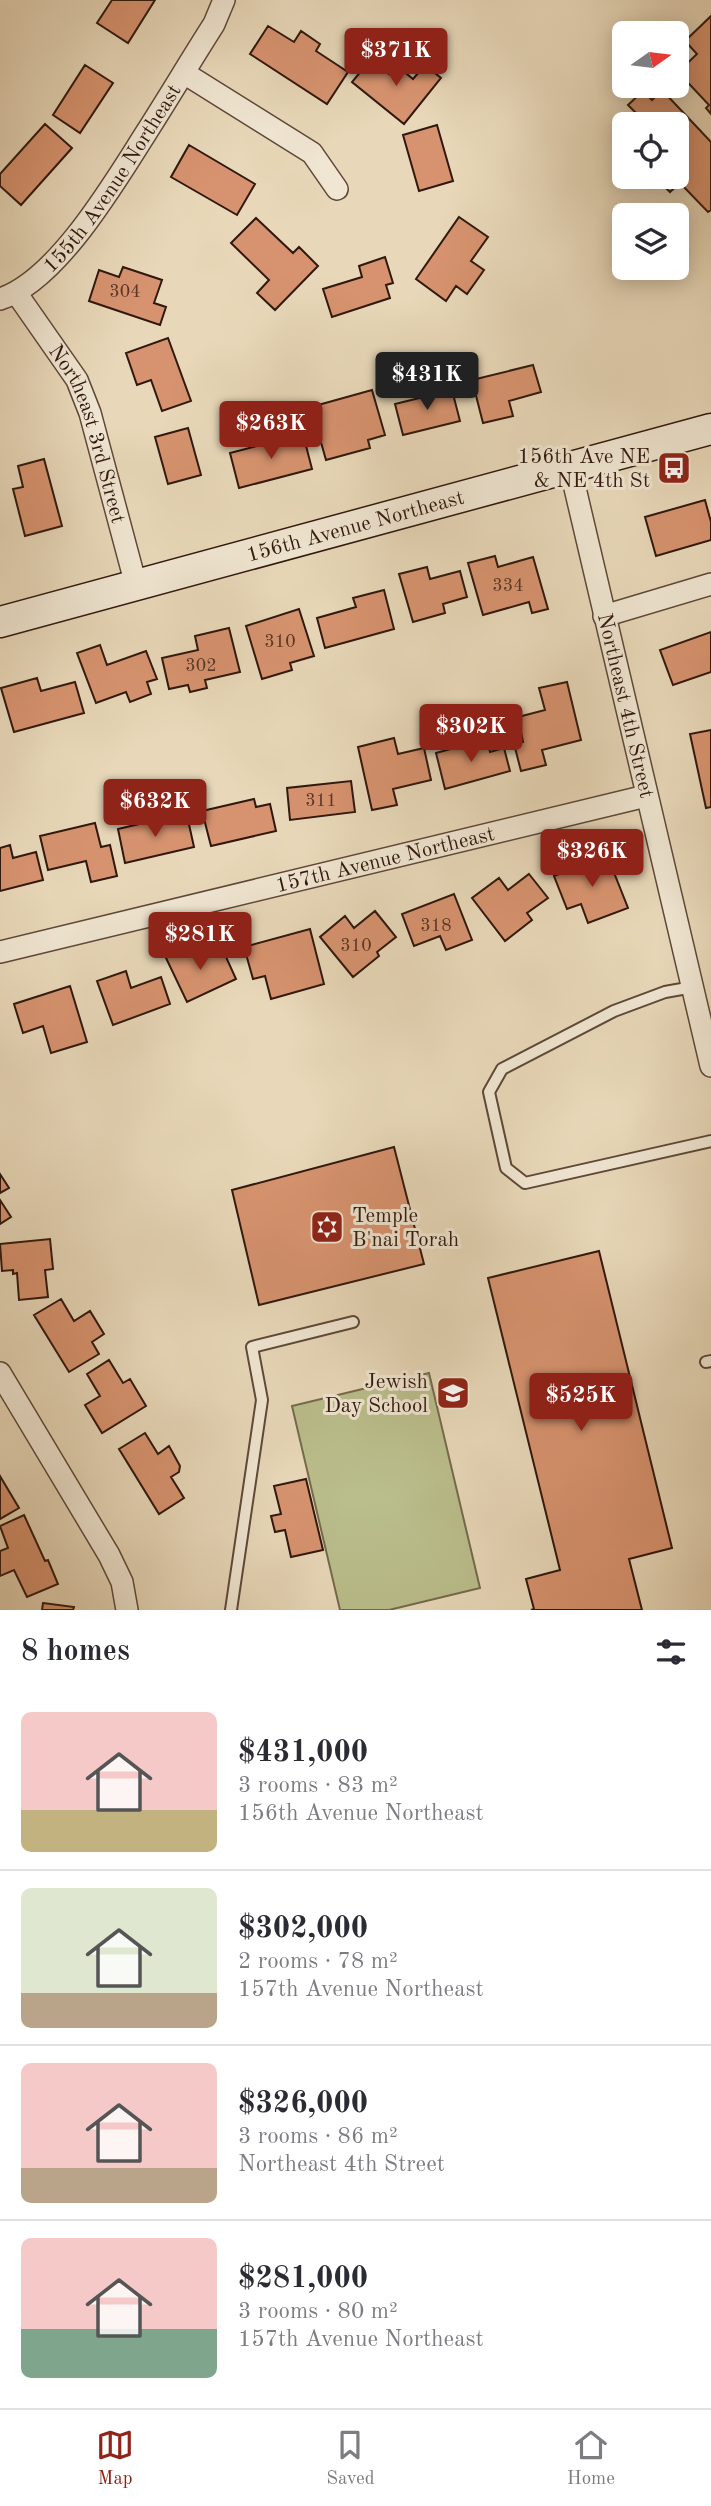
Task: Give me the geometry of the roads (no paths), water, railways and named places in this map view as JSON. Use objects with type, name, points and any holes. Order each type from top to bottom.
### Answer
[{"type":"street","name":"155th Avenue Northeast","points":[[8,297],[67,248],[108,192],[214,24],[224,0]]},
{"type":"street","points":[[184,73],[312,153],[337,189]]},
{"type":"street","name":"Northeast 3rd Street","points":[[8,297],[77,380],[90,413],[136,585]]},
{"type":"street","name":"156th Avenue Northeast","points":[[0,622],[711,429]]},
{"type":"street","name":"Northeast 4th Street","points":[[570,467],[711,1066]]},
{"type":"street","points":[[604,616],[711,584]]},
{"type":"street","name":"157th Avenue Northeast","points":[[0,953],[646,796]]},
{"type":"street","points":[[0,1373],[109,1555],[122,1582],[127,1610]]},
{"type":"lane","points":[[693,987],[665,992],[614,1011],[502,1069],[489,1092],[506,1168],[525,1183],[711,1141]]},
{"type":"lane","points":[[231,1610],[262,1400],[253,1347],[353,1322]]},
{"type":"place","name":"156th Ave NE & NE 4th St","points":[[674,468]]},
{"type":"place","name":"Temple B'nai Torah","points":[[327,1227]]},
{"type":"place","name":"Jewish Day School","points":[[453,1393]]}]
